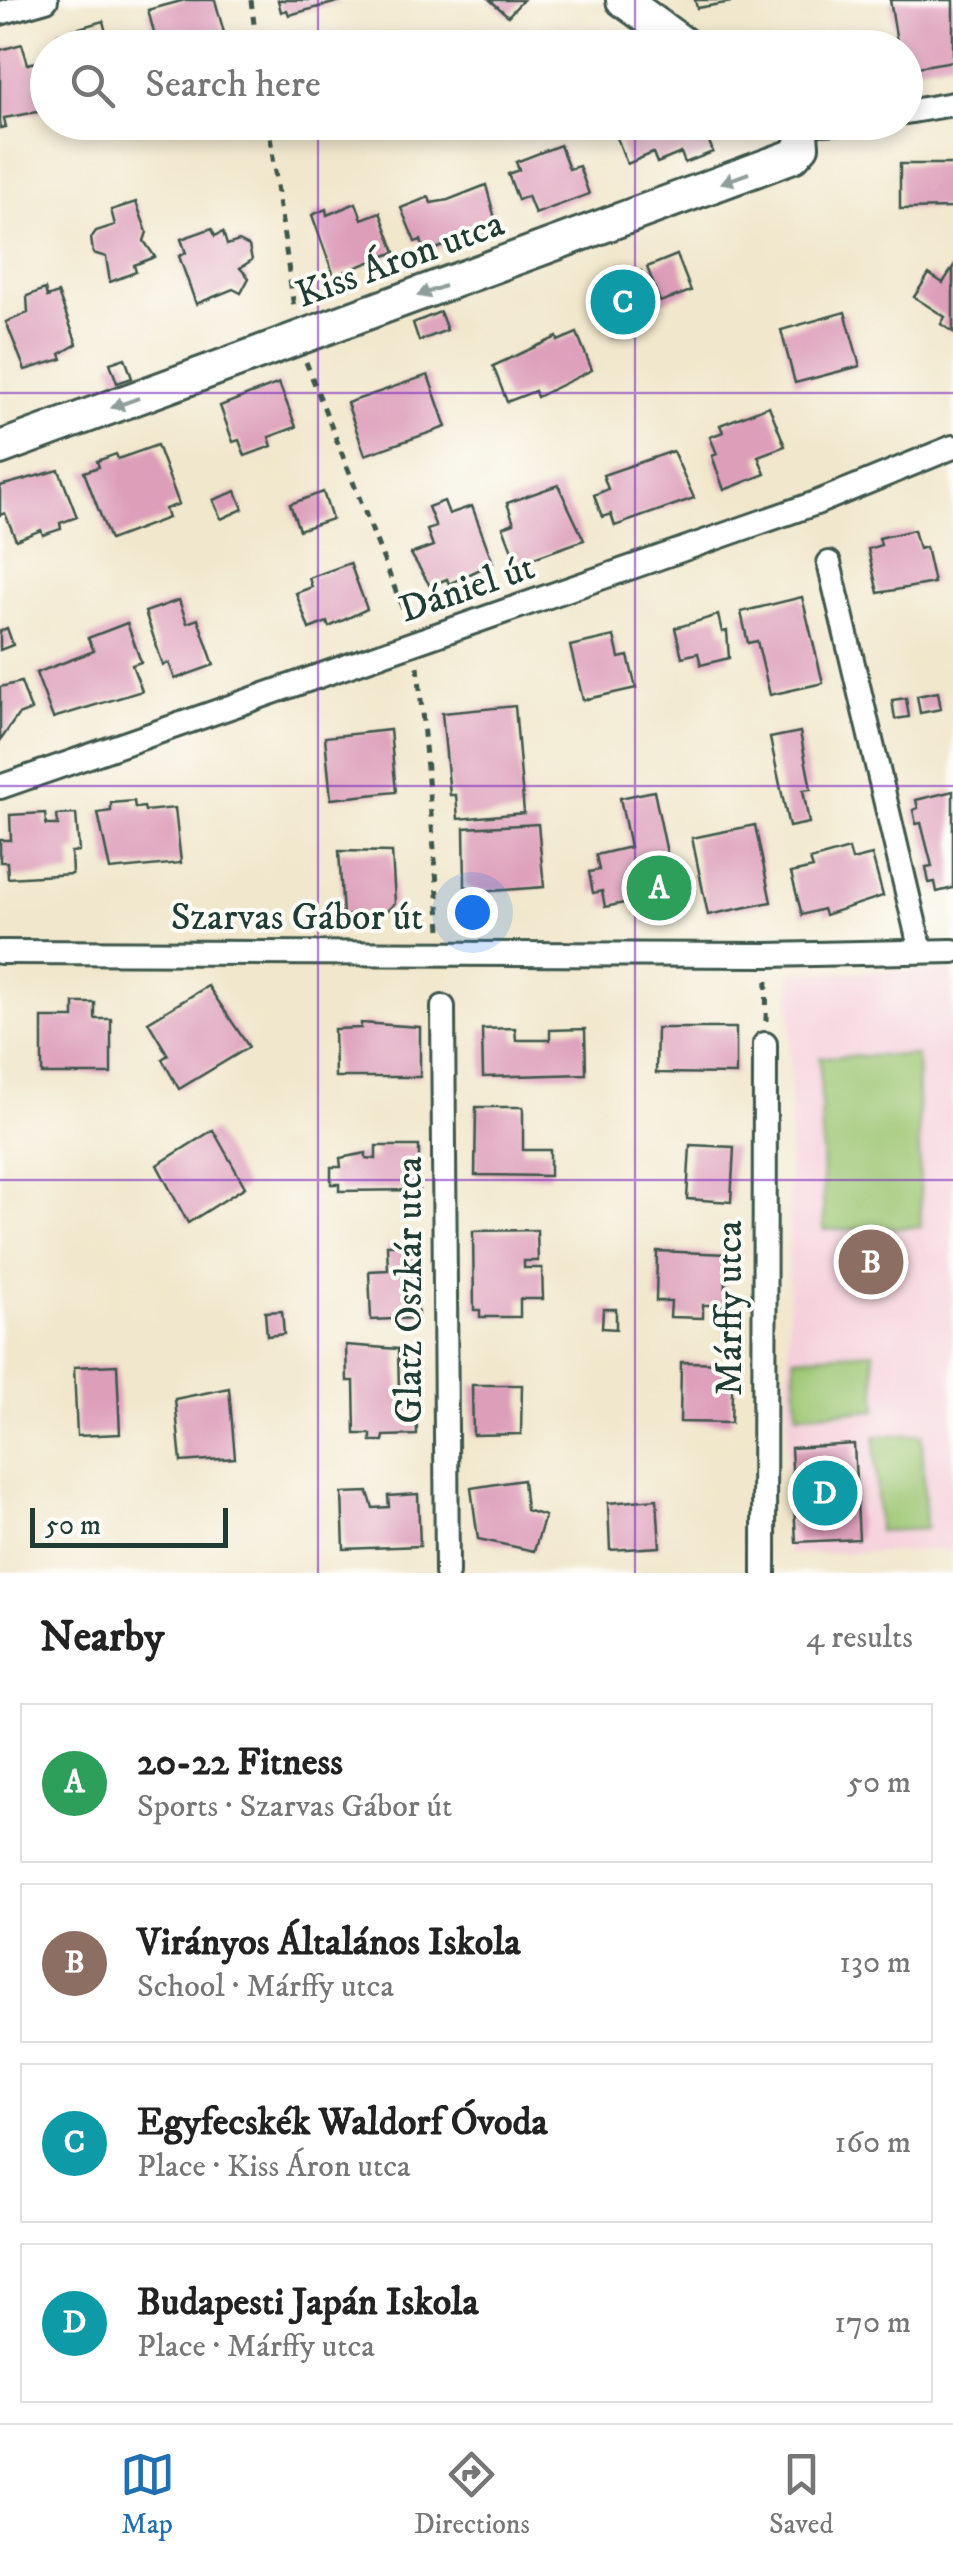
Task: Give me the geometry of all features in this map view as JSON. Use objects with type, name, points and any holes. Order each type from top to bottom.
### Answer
[{"type":"street","points":[[0,13],[46,0]]},
{"type":"street","points":[[623,0],[664,30]]},
{"type":"street","points":[[923,109],[953,104]]},
{"type":"street","name":"Kiss Áron utca","points":[[0,448],[793,156],[802,146],[801,140]]},
{"type":"street","name":"Dániel út","points":[[0,786],[816,503],[953,447]]},
{"type":"street","points":[[828,563],[921,951]]},
{"type":"street","name":"Szarvas Gábor út","points":[[0,952],[767,955],[953,951]]},
{"type":"street","name":"Glatz Oszkár utca","points":[[444,1007],[447,1573]]},
{"type":"street","name":"Márffy utca","points":[[764,1573],[766,1044]]},
{"type":"path","points":[[251,0],[255,30]]},
{"type":"path","points":[[270,140],[298,341]]},
{"type":"path","points":[[316,387],[417,644]]},
{"type":"path","points":[[420,686],[443,954]]},
{"type":"path","points":[[766,1044],[767,955]]},
{"type":"shaded area","points":[[953,971],[953,1550],[787,1554],[791,973]]},
{"type":"green space","points":[[917,1055],[921,1227],[824,1230],[820,1057]]},
{"type":"green space","points":[[873,1352],[877,1410],[797,1414],[794,1357]]},
{"type":"green space","points":[[922,1434],[926,1529],[878,1531],[875,1436]]},
{"type":"building","points":[[185,0],[215,0],[223,30],[153,30],[148,10]]},
{"type":"building","points":[[278,0],[341,1],[289,15],[287,10],[281,12]]},
{"type":"building","points":[[490,0],[523,0],[508,16]]},
{"type":"building","points":[[695,0],[732,0],[732,2],[697,8]]},
{"type":"building","points":[[890,0],[953,0],[953,61],[923,66],[923,30],[895,30]]},
{"type":"building","points":[[103,21],[105,30],[72,30]]},
{"type":"building","points":[[22,44],[30,64],[30,113],[4,118],[6,127],[0,128],[0,50]]},
{"type":"building","points":[[618,140],[709,140],[713,152],[685,163],[681,153],[657,163],[653,153],[627,164]]},
{"type":"building","points":[[560,145],[569,169],[579,166],[589,194],[535,214],[528,196],[518,200],[508,174],[519,170],[516,162]]},
{"type":"building","points":[[900,164],[953,164],[953,208],[900,209]]},
{"type":"building","points":[[486,185],[497,226],[425,253],[421,240],[415,242],[401,208],[429,197],[431,203],[448,200]]},
{"type":"building","points":[[136,202],[147,232],[144,241],[155,257],[134,265],[136,272],[110,282],[106,257],[93,253],[91,238],[96,231],[115,225],[111,210]]},
{"type":"building","points":[[356,203],[362,219],[380,212],[395,252],[334,276],[312,215],[326,209],[327,215]]},
{"type":"building","points":[[212,228],[215,236],[223,232],[227,245],[239,241],[249,246],[252,260],[240,268],[249,278],[241,293],[233,289],[196,304],[179,256],[186,253],[181,239]]},
{"type":"building","points":[[677,255],[691,291],[660,302],[647,267]]},
{"type":"building","points":[[953,267],[953,332],[941,324],[945,317],[914,297],[929,274],[943,283]]},
{"type":"building","points":[[641,271],[652,299],[640,304],[647,324],[613,336],[608,321],[603,323],[595,287]]},
{"type":"building","points":[[45,289],[47,297],[58,293],[77,344],[60,354],[62,359],[25,370],[6,322],[28,313],[27,296]]},
{"type":"building","points":[[440,312],[447,330],[419,341],[413,323]]},
{"type":"building","points":[[845,312],[860,366],[795,383],[781,330]]},
{"type":"building","points":[[577,333],[592,370],[537,397],[535,391],[507,402],[493,366],[557,337],[558,341]]},
{"type":"building","points":[[125,358],[132,378],[117,383],[110,363]]},
{"type":"building","points":[[428,375],[446,427],[365,455],[347,403]]},
{"type":"building","points":[[279,383],[296,427],[269,437],[272,446],[245,456],[239,440],[233,442],[220,406]]},
{"type":"building","points":[[769,406],[785,446],[758,456],[765,474],[724,490],[710,437],[723,432],[720,425]]},
{"type":"building","points":[[157,445],[179,504],[165,509],[168,518],[110,540],[84,472],[99,467],[97,461],[116,454],[118,459]]},
{"type":"building","points":[[673,451],[694,498],[615,526],[611,514],[602,517],[594,495],[608,489],[603,475]]},
{"type":"building","points":[[59,470],[77,517],[60,523],[61,529],[43,535],[41,530],[16,540],[5,513],[0,515],[0,486]]},
{"type":"building","points":[[558,485],[584,540],[517,564],[503,527],[514,523],[507,503]]},
{"type":"building","points":[[236,491],[243,509],[221,519],[213,500]]},
{"type":"building","points":[[323,492],[332,519],[299,530],[290,504]]},
{"type":"building","points":[[444,501],[449,514],[472,506],[493,563],[449,584],[447,579],[430,586],[411,554],[433,546],[427,530],[436,527],[428,507]]},
{"type":"building","points":[[914,530],[919,549],[926,547],[934,583],[878,593],[868,549],[881,545],[879,538]]},
{"type":"building","points":[[350,563],[367,609],[329,627],[327,622],[309,629],[296,593],[312,587],[309,578]]},
{"type":"building","points":[[802,597],[823,683],[770,695],[757,641],[748,643],[741,612]]},
{"type":"building","points":[[179,600],[187,623],[198,619],[214,665],[175,679],[169,663],[163,665],[145,612]]},
{"type":"building","points":[[718,615],[722,632],[727,631],[729,658],[701,665],[698,653],[682,657],[675,628]]},
{"type":"building","points":[[127,623],[141,662],[132,665],[142,691],[53,718],[36,673],[94,651],[88,638]]},
{"type":"building","points":[[7,628],[13,645],[0,650],[0,631]]},
{"type":"building","points":[[614,636],[619,658],[628,656],[636,688],[583,700],[570,646]]},
{"type":"building","points":[[21,682],[31,710],[18,715],[0,741],[0,687]]},
{"type":"building","points":[[938,692],[941,709],[920,713],[917,696]]},
{"type":"building","points":[[906,698],[909,717],[895,719],[892,700]]},
{"type":"building","points":[[515,706],[524,813],[458,819],[456,795],[450,795],[442,713]]},
{"type":"building","points":[[390,730],[396,792],[331,799],[325,737]]},
{"type":"building","points":[[800,732],[811,789],[803,790],[809,823],[789,827],[770,738]]},
{"type":"building","points":[[654,791],[667,853],[659,854],[667,894],[605,907],[602,891],[593,893],[589,872],[599,870],[596,855],[630,847],[620,798]]},
{"type":"building","points":[[953,791],[953,888],[937,892],[935,882],[929,883],[926,867],[932,866],[921,823],[916,824],[913,810],[918,808],[916,800]]},
{"type":"building","points":[[134,801],[135,808],[144,807],[145,811],[175,808],[181,863],[110,870],[98,813],[111,811],[111,803]]},
{"type":"building","points":[[45,813],[46,825],[58,825],[57,815],[76,814],[79,851],[71,852],[72,874],[8,878],[7,862],[0,862],[0,840],[11,840],[10,815]]},
{"type":"building","points":[[538,824],[544,887],[478,892],[465,886],[464,828]]},
{"type":"building","points":[[755,825],[771,902],[708,915],[692,838]]},
{"type":"building","points":[[849,849],[852,860],[872,855],[883,896],[825,915],[823,909],[802,915],[791,873],[813,868],[810,860]]},
{"type":"building","points":[[339,851],[392,852],[395,903],[386,912],[343,916]]},
{"type":"building","points":[[208,986],[249,1047],[179,1089],[162,1059],[168,1055],[148,1022]]},
{"type":"building","points":[[74,1003],[95,1003],[95,1019],[111,1019],[111,1074],[42,1074],[42,1018],[74,1018]]},
{"type":"building","points":[[361,1023],[420,1027],[420,1077],[335,1077],[334,1029],[361,1028]]},
{"type":"building","points":[[515,1028],[516,1040],[550,1040],[550,1030],[585,1029],[586,1074],[483,1077],[482,1029]]},
{"type":"building","points":[[657,1028],[736,1028],[736,1074],[656,1073]]},
{"type":"building","points":[[476,1107],[523,1107],[523,1150],[550,1150],[550,1176],[475,1175]]},
{"type":"building","points":[[213,1130],[245,1187],[188,1223],[157,1165]]},
{"type":"building","points":[[690,1145],[734,1147],[731,1202],[687,1199]]},
{"type":"building","points":[[376,1146],[419,1146],[419,1190],[339,1191],[339,1184],[331,1184],[331,1167],[341,1167],[340,1158],[366,1153],[366,1158],[376,1159]]},
{"type":"building","points":[[537,1230],[538,1261],[524,1261],[524,1268],[542,1268],[543,1299],[520,1299],[520,1317],[480,1317],[480,1310],[474,1310],[473,1231]]},
{"type":"building","points":[[416,1244],[418,1318],[371,1320],[369,1271],[388,1270],[387,1245]]},
{"type":"building","points":[[657,1251],[727,1254],[725,1305],[703,1305],[703,1318],[670,1317],[671,1301],[656,1301]]},
{"type":"building","points":[[603,1309],[616,1309],[616,1329],[602,1328]]},
{"type":"building","points":[[282,1311],[284,1334],[267,1336],[265,1312]]},
{"type":"building","points":[[346,1345],[398,1349],[399,1390],[416,1390],[417,1435],[384,1436],[383,1441],[371,1441],[371,1434],[355,1434],[354,1381],[347,1381]]},
{"type":"building","points":[[681,1362],[733,1363],[731,1423],[680,1422]]},
{"type":"building","points":[[117,1365],[120,1434],[77,1436],[74,1367]]},
{"type":"building","points":[[472,1385],[522,1385],[521,1434],[473,1435]]},
{"type":"building","points":[[229,1388],[235,1458],[181,1462],[175,1399]]},
{"type":"building","points":[[854,1444],[859,1539],[796,1542],[791,1448]]},
{"type":"building","points":[[523,1480],[526,1510],[545,1516],[534,1551],[478,1539],[471,1488]]},
{"type":"building","points":[[368,1492],[373,1508],[389,1507],[388,1496],[418,1494],[420,1546],[344,1549],[342,1493]]},
{"type":"building","points":[[657,1499],[660,1547],[610,1550],[608,1503]]},
{"type":"place","name":"Egyfecskék Waldorf Óvoda","points":[[623,302]]},
{"type":"place","name":"20-22 Fitness","points":[[659,888]]},
{"type":"place","name":"Virányos Általános Iskola","points":[[871,1262]]},
{"type":"place","name":"Budapesti Japán Iskola","points":[[825,1493]]}]
